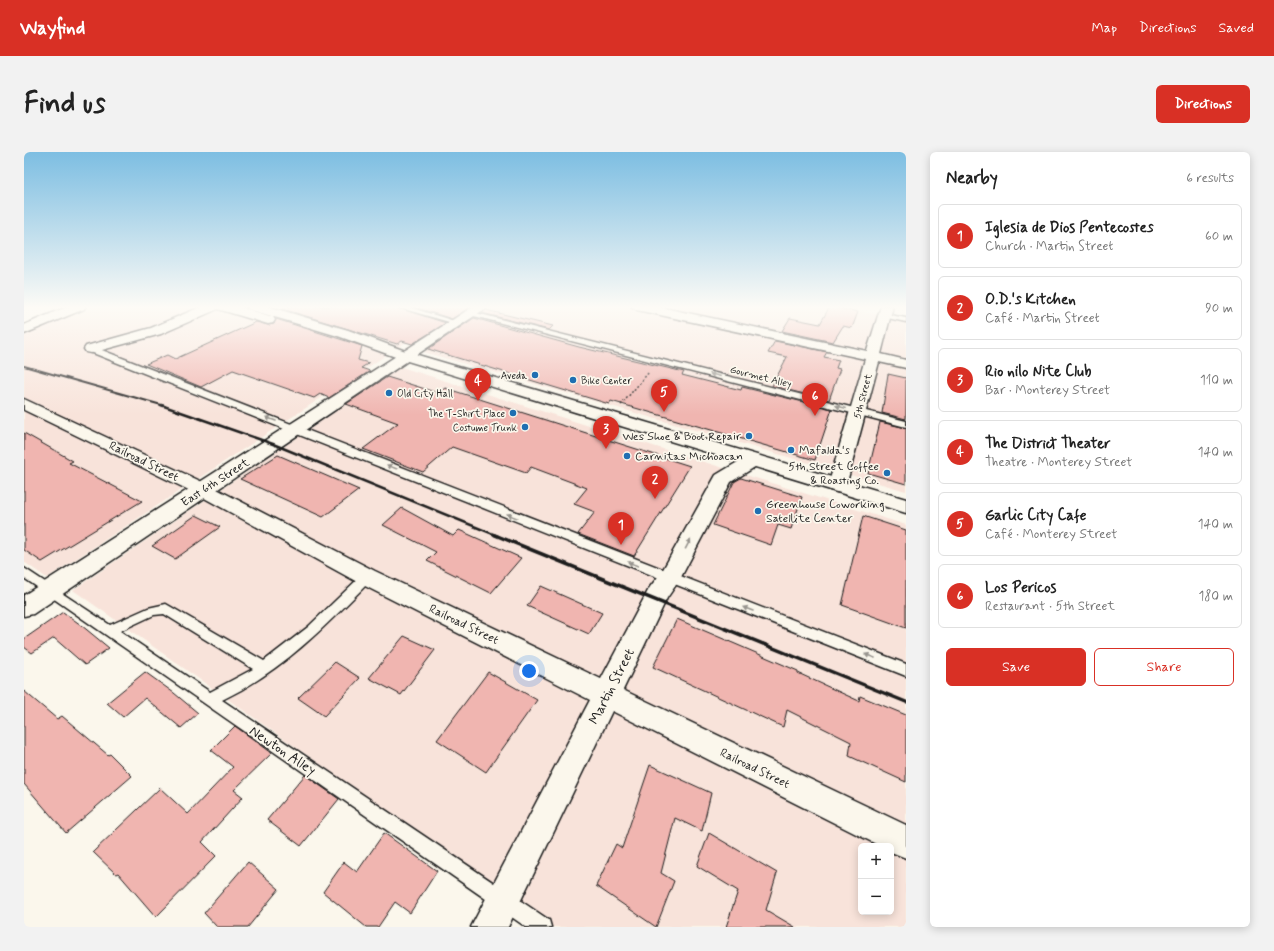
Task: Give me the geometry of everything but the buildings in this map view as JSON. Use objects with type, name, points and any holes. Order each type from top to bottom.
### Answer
[{"type":"main road","points":[[346,342],[406,356]]},
{"type":"main road","points":[[369,342],[406,356],[906,506]]},
{"type":"main road","name":"East 6th Street","points":[[24,607],[428,342]]},
{"type":"street","points":[[90,349],[115,342]]},
{"type":"street","points":[[804,342],[906,364]]},
{"type":"street","name":"5th Street","points":[[837,486],[877,342]]},
{"type":"street","name":"Railroad Street","points":[[24,404],[204,490],[367,577],[906,842]]},
{"type":"street","name":"Martin Street","points":[[488,927],[658,593],[669,579],[723,479],[752,461]]},
{"type":"lane","name":"Gourmet Alley","points":[[591,342],[658,361],[906,424]]},
{"type":"lane","points":[[90,349],[296,429],[669,579],[906,670]]},
{"type":"lane","name":"Newton Alley","points":[[24,572],[542,927]]},
{"type":"lane","points":[[209,700],[236,688],[266,669],[300,643],[367,577]]},
{"type":"lane","points":[[109,631],[152,611],[166,608],[266,669]]},
{"type":"path","points":[[620,405],[658,361]]},
{"type":"shaded area","points":[[24,342],[406,342],[47,578],[24,562]]},
{"type":"shaded area","points":[[438,342],[906,342],[906,491],[424,352]]},
{"type":"shaded area","points":[[401,367],[906,525],[906,927],[550,927],[73,590]]},
{"type":"railway","points":[[24,366],[165,406]]},
{"type":"railway","points":[[161,405],[273,444],[498,536]]},
{"type":"railway","points":[[495,535],[906,702]]},
{"type":"place","name":"Aveda","points":[[535,375]]},
{"type":"place","name":"Bike Center","points":[[573,380]]},
{"type":"place","name":"Old City Hall","points":[[389,393]]},
{"type":"place","name":"The District Theater","points":[[478,401]]},
{"type":"place","name":"Garlic City Cafe","points":[[664,412]]},
{"type":"place","name":"The T-Shirt Place","points":[[513,413]]},
{"type":"place","name":"Los Pericos","points":[[815,416]]},
{"type":"place","name":"Costume Trunk","points":[[525,427]]},
{"type":"place","name":"Wes Shoe & Boot Repair","points":[[749,436]]},
{"type":"place","name":"Rio nilo Nite Club","points":[[606,449]]},
{"type":"place","name":"Mafalda's","points":[[791,450]]},
{"type":"place","name":"Carnitas Michoacan","points":[[627,456]]},
{"type":"place","name":"5th Street Coffee & Roasting Co.","points":[[887,473]]},
{"type":"place","name":"O.D.'s Kitchen","points":[[655,499]]},
{"type":"place","name":"Greenhouse Coworking Satellite Center","points":[[758,511]]},
{"type":"place","name":"Iglesia de Dios Pentecostes","points":[[621,545]]}]
